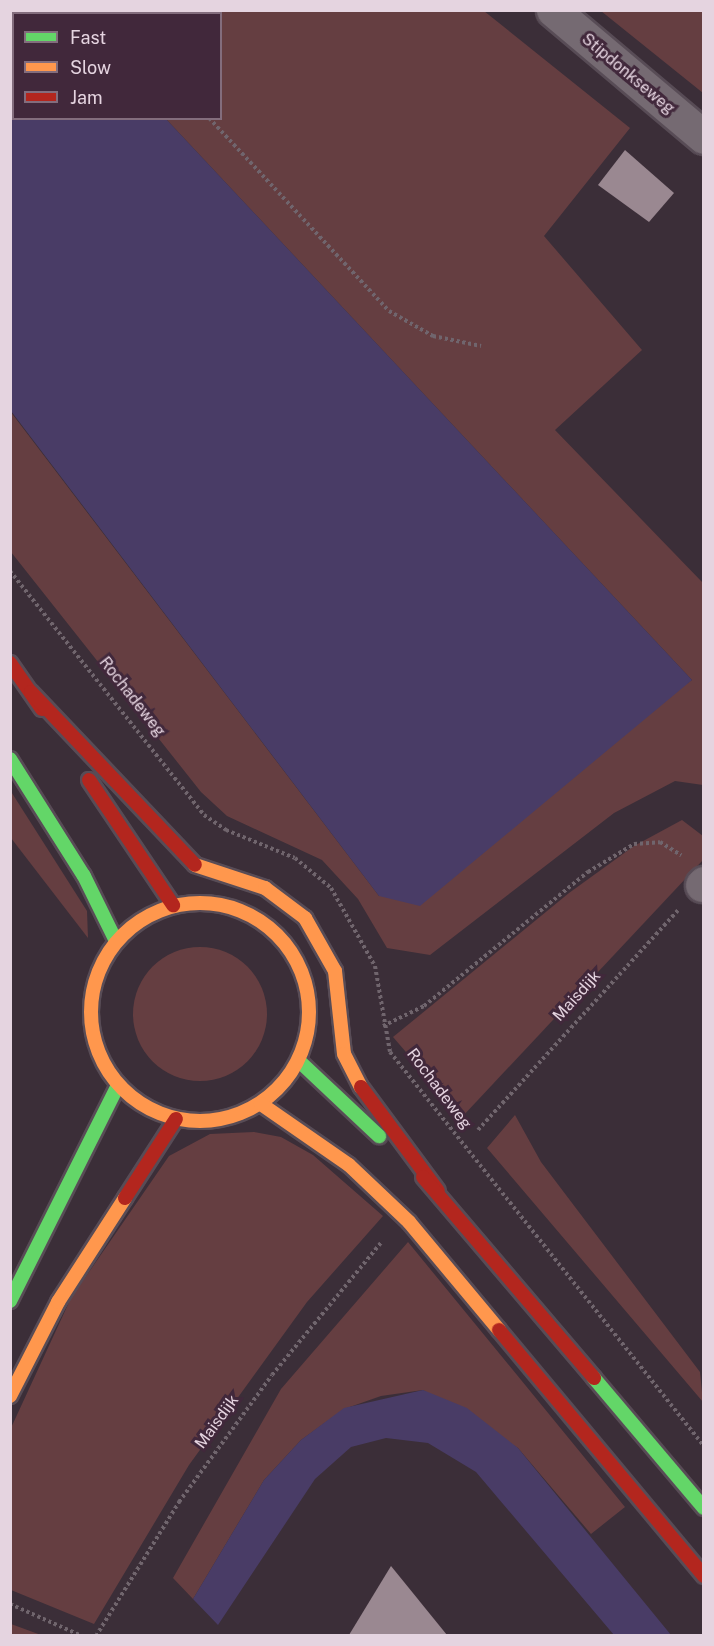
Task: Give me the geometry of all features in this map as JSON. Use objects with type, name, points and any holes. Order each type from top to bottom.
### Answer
[{"type":"main road","points":[[10,663],[173,905]]},
{"type":"main road","points":[[31,692],[177,852],[196,866],[265,888],[305,918],[335,971],[344,1054],[353,1077],[438,1191],[704,1508]]},
{"type":"main road","points":[[10,759],[84,876],[116,941]]},
{"type":"main road","points":[[173,905],[235,908],[285,942],[309,999],[299,1061],[261,1104],[234,1117],[176,1119],[145,1107],[118,1085],[98,1052],[90,1014],[95,980],[116,941],[143,918],[173,905]]},
{"type":"main road","points":[[299,1061],[438,1191]]},
{"type":"main road","points":[[10,1301],[118,1085]]},
{"type":"main road","points":[[261,1104],[349,1166],[409,1222],[704,1576]]},
{"type":"main road","points":[[10,1396],[58,1302],[176,1119]]},
{"type":"street","name":"Stipdonkseweg","points":[[553,10],[704,137]]},
{"type":"path","points":[[210,120],[389,311],[432,336],[481,346]]},
{"type":"path","name":"Rochadeweg","points":[[10,571],[204,815],[226,830],[295,858],[331,888],[375,966],[383,1026],[390,1052],[405,1074],[704,1446]]},
{"type":"path","points":[[383,1026],[424,1006],[588,872],[634,844],[660,842],[681,854],[703,884]]},
{"type":"path","name":"Maisdijk","points":[[478,1130],[703,884]]},
{"type":"path","name":"Maisdijk","points":[[96,1635],[185,1493],[272,1375],[383,1241]]},
{"type":"path","points":[[10,1604],[82,1635]]},
{"type":"shaded area","points":[[11,10],[154,11],[12,12],[12,120],[167,120],[692,680],[420,906],[379,896],[11,411]]},
{"type":"shaded area","points":[[484,11],[630,128],[544,236],[642,350],[555,430],[703,583],[703,785],[675,781],[614,813],[430,955],[387,948],[358,899],[322,860],[227,816],[201,792],[11,552],[10,411],[379,896],[692,680],[167,120],[222,120],[222,12],[152,12]]},
{"type":"shaded area","points":[[601,11],[703,11],[703,93]]},
{"type":"shaded area","points":[[10,790],[87,911],[88,938],[11,838]]},
{"type":"shaded area","points":[[682,820],[703,836],[703,860],[462,1117],[393,1037],[569,893],[634,846]]},
{"type":"shaded area","points":[[200,947],[226,952],[248,966],[262,988],[267,1014],[262,1040],[248,1062],[226,1076],[200,1081],[174,1076],[152,1062],[138,1040],[133,1014],[138,988],[152,966],[174,952]]},
{"type":"shaded area","points":[[515,1115],[541,1162],[700,1372],[703,1402],[487,1148]]},
{"type":"shaded area","points":[[254,1132],[281,1137],[313,1155],[383,1216],[307,1302],[189,1465],[94,1624],[11,1590],[10,1430],[71,1298],[169,1156],[210,1134]]},
{"type":"shaded area","points":[[408,1242],[625,1507],[591,1534],[518,1448],[423,1390],[381,1396],[344,1409],[301,1440],[264,1480],[193,1599],[173,1578],[281,1389]]},
{"type":"shaded area","points":[[423,1390],[467,1408],[518,1448],[671,1635],[614,1635],[476,1472],[428,1443],[386,1438],[351,1447],[315,1479],[218,1625],[193,1599],[264,1480],[301,1440],[344,1408]]},
{"type":"shaded area","points":[[11,1624],[41,1635],[11,1635]]},
{"type":"building","points":[[625,150],[674,193],[649,222],[598,185]]},
{"type":"building","points":[[391,1566],[447,1635],[349,1635]]},
{"type":"traffic: fast","points":[[10,759],[84,876],[116,941]]},
{"type":"traffic: fast","points":[[299,1061],[379,1136]]},
{"type":"traffic: fast","points":[[10,1301],[118,1085]]},
{"type":"traffic: fast","points":[[594,1378],[704,1508]]},
{"type":"traffic: slow","points":[[195,865],[265,888],[305,918],[335,971],[344,1054],[361,1087]]},
{"type":"traffic: slow","points":[[189,903],[211,903],[232,907],[252,915],[269,927],[285,943],[297,960],[305,980],[309,1012],[305,1044],[297,1064],[285,1081],[269,1097],[252,1109],[232,1117],[211,1121],[189,1121],[168,1117],[148,1109],[131,1097],[115,1081],[103,1064],[95,1044],[91,1023],[91,1001],[95,980],[103,960],[115,943],[131,927],[148,915],[168,907],[189,903]]},
{"type":"traffic: slow","points":[[261,1104],[349,1165],[409,1222],[499,1330]]},
{"type":"traffic: slow","points":[[10,1396],[58,1302],[125,1198]]},
{"type":"traffic: jam","points":[[10,663],[42,709]]},
{"type":"traffic: jam","points":[[31,692],[195,865]]},
{"type":"traffic: jam","points":[[89,780],[173,905]]},
{"type":"traffic: jam","points":[[361,1087],[438,1191]]},
{"type":"traffic: jam","points":[[125,1198],[176,1119]]},
{"type":"traffic: jam","points":[[423,1177],[594,1378]]},
{"type":"traffic: jam","points":[[499,1330],[704,1576]]}]
